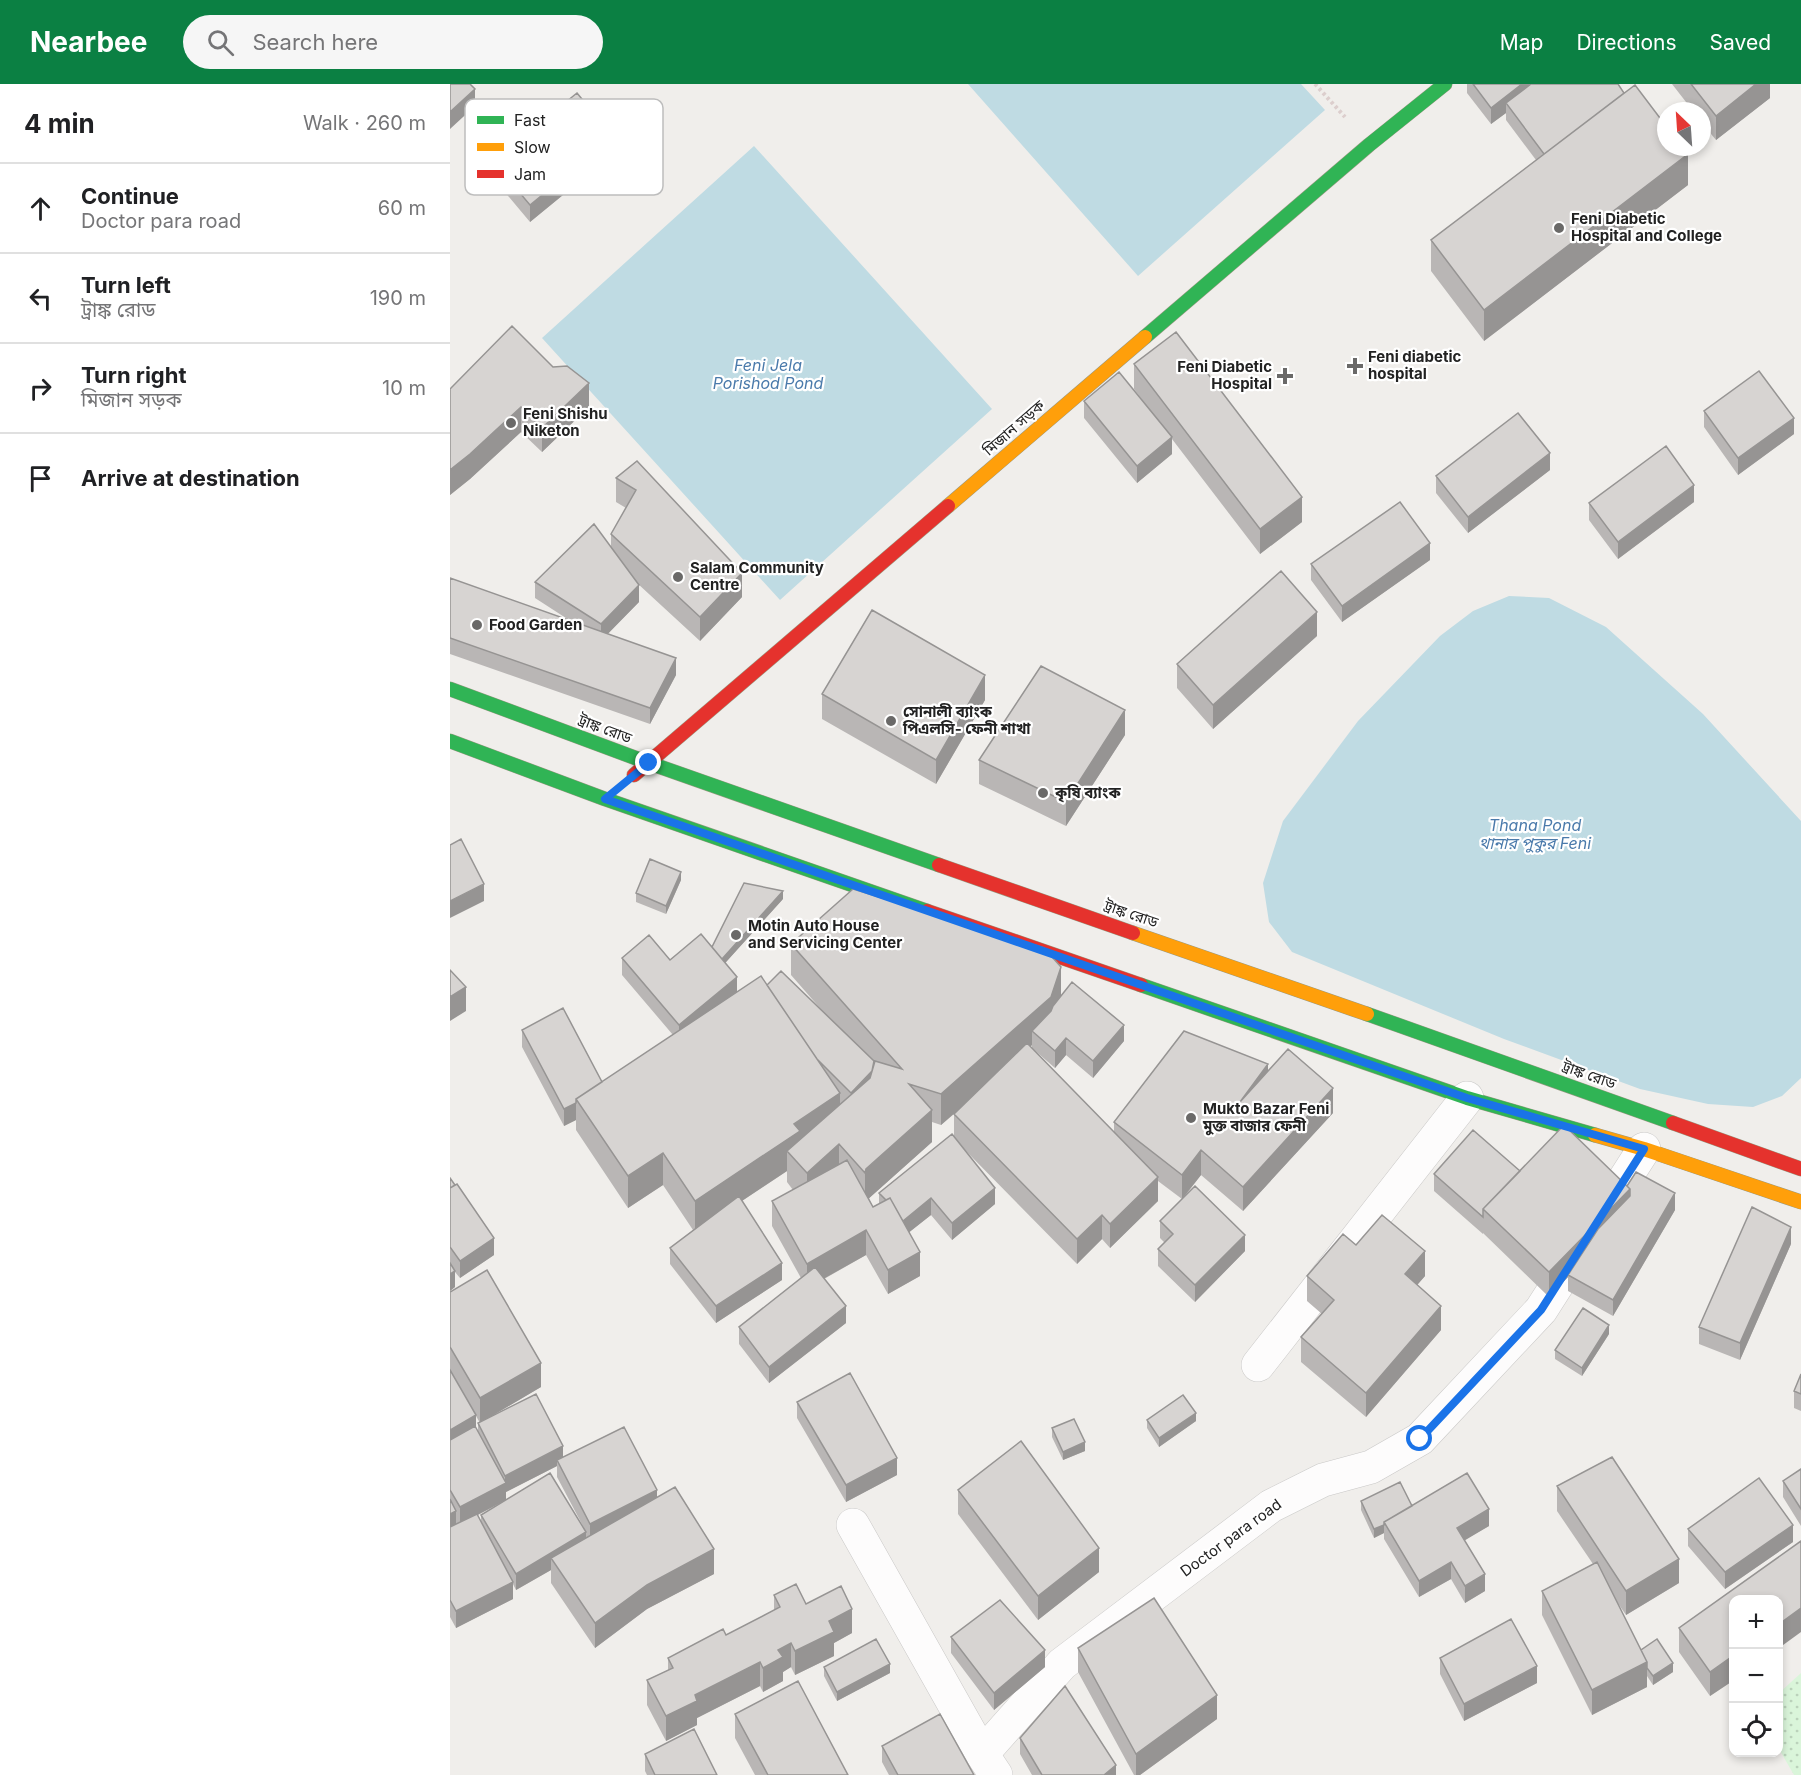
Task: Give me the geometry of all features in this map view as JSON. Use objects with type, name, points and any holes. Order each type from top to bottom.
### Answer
[{"type":"main road","name":"মিজান সড়ক","points":[[613,792],[1369,145],[1445,84]]},
{"type":"main road","name":"ট্রাঙ্ক রোড","points":[[450,689],[649,763],[1801,1168]]},
{"type":"main road","points":[[450,741],[613,792],[1467,1098],[1644,1149],[1801,1202]]},
{"type":"street","points":[[1258,1365],[1467,1098]]},
{"type":"street","name":"Doctor para road","points":[[989,1765],[1062,1664],[1271,1506],[1323,1480],[1371,1467],[1420,1439],[1541,1310],[1644,1149]]},
{"type":"street","points":[[853,1525],[989,1765]]},
{"type":"path","points":[[1314,84],[1369,145]]},
{"type":"green space","points":[[1801,1673],[1801,1775],[1794,1775],[1783,1756],[1783,1689]]},
{"type":"water","points":[[968,84],[1301,84],[1325,110],[1138,276]]},
{"type":"water","name":"Feni Jela Porishod Pond","points":[[754,146],[992,409],[780,600],[542,338]]},
{"type":"water","name":"Thana Pond থানার পুকুর Feni","points":[[1509,596],[1549,598],[1606,627],[1703,714],[1801,821],[1801,1078],[1782,1096],[1753,1107],[1708,1104],[1640,1089],[1504,1039],[1292,952],[1269,922],[1263,883],[1283,821],[1358,721],[1440,636],[1473,611]]},
{"type":"building","points":[[450,84],[470,84],[475,89],[450,112]]},
{"type":"building","points":[[1473,84],[1522,84],[1491,108]]},
{"type":"building","points":[[1531,84],[1618,84],[1624,93],[1544,154],[1506,103]]},
{"type":"building","points":[[1691,84],[1756,84],[1716,116],[1711,110],[1711,102],[1705,102]]},
{"type":"building","name":"Feni Diabetic Hospital and College","points":[[1635,85],[1657,114],[1657,156],[1685,156],[1484,310],[1431,240]]},
{"type":"building","points":[[577,93],[582,99],[570,99]]},
{"type":"building","points":[[522,195],[542,195],[530,205]]},
{"type":"building","name":"Feni Shishu Niketon","points":[[512,326],[553,367],[567,366],[589,383],[542,428],[521,407],[450,470],[450,389]]},
{"type":"building","points":[[1176,332],[1302,497],[1260,529],[1134,364]]},
{"type":"building","points":[[1759,371],[1794,418],[1738,458],[1704,411]]},
{"type":"building","points":[[1119,372],[1172,437],[1137,466],[1084,401]]},
{"type":"building","points":[[1518,413],[1550,453],[1468,517],[1436,476]]},
{"type":"building","points":[[1666,446],[1694,485],[1618,542],[1589,503]]},
{"type":"building","name":"Salam Community Centre","points":[[637,461],[742,573],[700,617],[611,534],[636,490],[616,478]]},
{"type":"building","points":[[1400,502],[1430,543],[1342,606],[1311,564]]},
{"type":"building","points":[[594,524],[639,585],[601,624],[535,582]]},
{"type":"building","points":[[1281,571],[1317,612],[1213,705],[1177,664]]},
{"type":"building","points":[[450,578],[676,658],[650,708],[450,638]]},
{"type":"building","points":[[872,610],[985,675],[936,760],[822,694]]},
{"type":"building","points":[[1041,666],[1125,710],[1066,802],[979,760]]},
{"type":"building","points":[[461,839],[484,884],[450,901],[450,845]]},
{"type":"building","points":[[650,859],[681,872],[666,906],[636,893]]},
{"type":"building","name":"Motin Auto House and Servicing Center","points":[[744,883],[783,891],[722,959],[712,947]]},
{"type":"building","points":[[853,889],[1044,948],[1061,967],[1051,997],[941,1094],[909,1084],[932,1110],[866,1169],[865,1173],[839,1144],[807,1173],[787,1151],[870,1078],[875,1061],[902,1069],[791,944]]},
{"type":"building","points":[[701,934],[737,977],[679,1025],[622,958],[649,935],[670,960]]},
{"type":"building","points":[[450,970],[466,987],[450,997]]},
{"type":"building","points":[[781,971],[874,1061],[872,1071],[851,1093],[817,1059],[767,985]]},
{"type":"building","points":[[761,976],[840,1093],[794,1124],[800,1131],[695,1201],[663,1153],[628,1176],[576,1099]]},
{"type":"building","points":[[1072,982],[1124,1025],[1093,1061],[1066,1038],[1055,1051],[1032,1031],[1051,1011]]},
{"type":"building","points":[[563,1008],[602,1082],[576,1099],[576,1103],[564,1109],[522,1030]]},
{"type":"building","points":[[1184,1031],[1268,1064],[1240,1102],[1288,1049],[1333,1088],[1243,1187],[1201,1150],[1182,1175],[1114,1122]]},
{"type":"building","points":[[1027,1043],[1158,1177],[1110,1224],[1102,1215],[1077,1239],[954,1114]]},
{"type":"building","points":[[1564,1125],[1630,1189],[1549,1272],[1483,1209]]},
{"type":"building","points":[[1473,1130],[1520,1171],[1483,1209],[1483,1217],[1434,1174]]},
{"type":"building","points":[[952,1134],[995,1188],[952,1223],[931,1198],[903,1221],[890,1198],[886,1200],[879,1193]]},
{"type":"building","points":[[847,1160],[873,1207],[890,1198],[920,1252],[888,1270],[866,1230],[807,1264],[772,1201]]},
{"type":"building","points":[[1636,1172],[1675,1193],[1613,1300],[1568,1275],[1598,1229],[1630,1196],[1630,1189],[1627,1186]]},
{"type":"building","points":[[450,1178],[455,1185],[450,1188]]},
{"type":"building","points":[[457,1184],[494,1238],[460,1261],[450,1247],[450,1188]]},
{"type":"building","points":[[1195,1186],[1245,1235],[1195,1285],[1158,1249],[1173,1234],[1160,1221]]},
{"type":"building","points":[[739,1196],[782,1263],[716,1306],[670,1248]]},
{"type":"building","points":[[1752,1207],[1791,1227],[1740,1343],[1699,1327]]},
{"type":"building","points":[[1382,1215],[1425,1251],[1405,1274],[1441,1306],[1366,1393],[1301,1337],[1334,1300],[1307,1276],[1343,1234],[1356,1245]]},
{"type":"building","points":[[450,1263],[455,1271],[450,1274]]},
{"type":"building","points":[[815,1267],[846,1306],[769,1367],[739,1327]]},
{"type":"building","points":[[487,1270],[541,1363],[480,1398],[450,1347],[450,1292]]},
{"type":"building","points":[[1583,1308],[1609,1325],[1582,1368],[1555,1350]]},
{"type":"building","points":[[450,1370],[476,1415],[450,1430]]},
{"type":"building","points":[[850,1373],[897,1458],[846,1485],[797,1402]]},
{"type":"building","points":[[1801,1374],[1801,1394],[1794,1391]]},
{"type":"building","points":[[536,1394],[563,1446],[505,1476],[478,1423]]},
{"type":"building","points":[[1183,1395],[1196,1413],[1159,1438],[1147,1420]]},
{"type":"building","points":[[1074,1419],[1085,1442],[1063,1452],[1052,1428]]},
{"type":"building","points":[[475,1426],[506,1483],[460,1507],[450,1490],[450,1440]]},
{"type":"building","points":[[624,1427],[657,1490],[590,1524],[557,1460]]},
{"type":"building","points":[[1021,1441],[1099,1548],[1038,1596],[958,1490]]},
{"type":"building","points":[[1612,1457],[1679,1559],[1626,1591],[1557,1486]]},
{"type":"building","points":[[1801,1469],[1801,1509],[1783,1481]]},
{"type":"building","points":[[550,1473],[586,1532],[516,1574],[481,1515]]},
{"type":"building","points":[[1467,1473],[1489,1509],[1457,1528],[1485,1574],[1465,1586],[1451,1562],[1419,1581],[1384,1522]]},
{"type":"building","points":[[1759,1478],[1793,1525],[1725,1572],[1688,1529]]},
{"type":"building","points":[[1400,1482],[1412,1506],[1374,1529],[1361,1501]]},
{"type":"building","points":[[675,1487],[714,1549],[647,1585],[595,1623],[551,1558]]},
{"type":"building","points":[[450,1499],[456,1511],[450,1514]]},
{"type":"building","points":[[477,1514],[513,1582],[456,1611],[450,1600],[450,1527]]},
{"type":"building","points":[[1801,1541],[1801,1608],[1783,1621],[1783,1595],[1729,1595],[1729,1659],[1710,1672],[1679,1628]]},
{"type":"building","points":[[1597,1562],[1647,1662],[1592,1690],[1542,1591]]},
{"type":"building","points":[[796,1584],[806,1604],[841,1586],[852,1609],[829,1621],[834,1632],[795,1651],[791,1643],[778,1650],[783,1657],[763,1668],[760,1662],[695,1695],[697,1701],[666,1716],[647,1680],[673,1668],[668,1658],[723,1629],[726,1635],[780,1607],[774,1595]]},
{"type":"building","points":[[1154,1598],[1217,1695],[1136,1754],[1078,1648]]},
{"type":"building","points":[[1000,1600],[1045,1650],[994,1693],[951,1637]]},
{"type":"building","points":[[1511,1619],[1537,1666],[1464,1704],[1440,1658]]},
{"type":"building","points":[[876,1639],[890,1664],[837,1692],[824,1667]]},
{"type":"building","points":[[1657,1639],[1673,1663],[1653,1676],[1647,1668],[1647,1662],[1641,1650]]},
{"type":"building","points":[[798,1681],[848,1775],[768,1775],[735,1714]]},
{"type":"building","points":[[1065,1686],[1116,1765],[1104,1775],[1042,1775],[1020,1738]]},
{"type":"building","points":[[940,1714],[974,1775],[898,1775],[882,1746]]},
{"type":"building","points":[[694,1729],[717,1775],[655,1775],[645,1754]]},
{"type":"traffic: fast","points":[[1145,337],[1369,145],[1445,84]]},
{"type":"traffic: fast","points":[[450,689],[649,763],[939,865]]},
{"type":"traffic: fast","points":[[450,741],[605,799],[927,911]]},
{"type":"traffic: fast","points":[[1141,985],[1467,1098],[1595,1135]]},
{"type":"traffic: fast","points":[[1367,1014],[1673,1123]]},
{"type":"traffic: slow","points":[[948,506],[1145,337]]},
{"type":"traffic: slow","points":[[1133,933],[1367,1014]]},
{"type":"traffic: slow","points":[[1595,1135],[1644,1149],[1801,1202]]},
{"type":"traffic: jam","points":[[634,775],[948,506]]},
{"type":"traffic: jam","points":[[939,865],[1133,933]]},
{"type":"traffic: jam","points":[[927,911],[1141,985]]},
{"type":"traffic: jam","points":[[1673,1123],[1801,1169]]},
{"type":"place","name":"Feni Diabetic Hospital and College","points":[[1559,228]]},
{"type":"place","name":"Feni diabetic hospital","points":[[1355,366]]},
{"type":"place","name":"Feni Diabetic Hospital","points":[[1285,376]]},
{"type":"place","name":"Feni Shishu Niketon","points":[[511,423]]},
{"type":"place","name":"Salam Community Centre","points":[[678,577]]},
{"type":"place","name":"Food Garden","points":[[477,625]]},
{"type":"place","name":"সোনালী ব্যাংক পিএলসি- ফেনী শাখা","points":[[891,721]]},
{"type":"place","name":"কৃষি ব্যাংক","points":[[1043,793]]},
{"type":"place","name":"Motin Auto House and Servicing Center","points":[[736,935]]},
{"type":"place","name":"Mukto Bazar Feni মুক্ত বাজার ফেনী","points":[[1191,1118]]},
{"type":"route","points":[[649,763],[605,799],[1467,1098],[1644,1149],[1541,1310],[1420,1439]]}]
